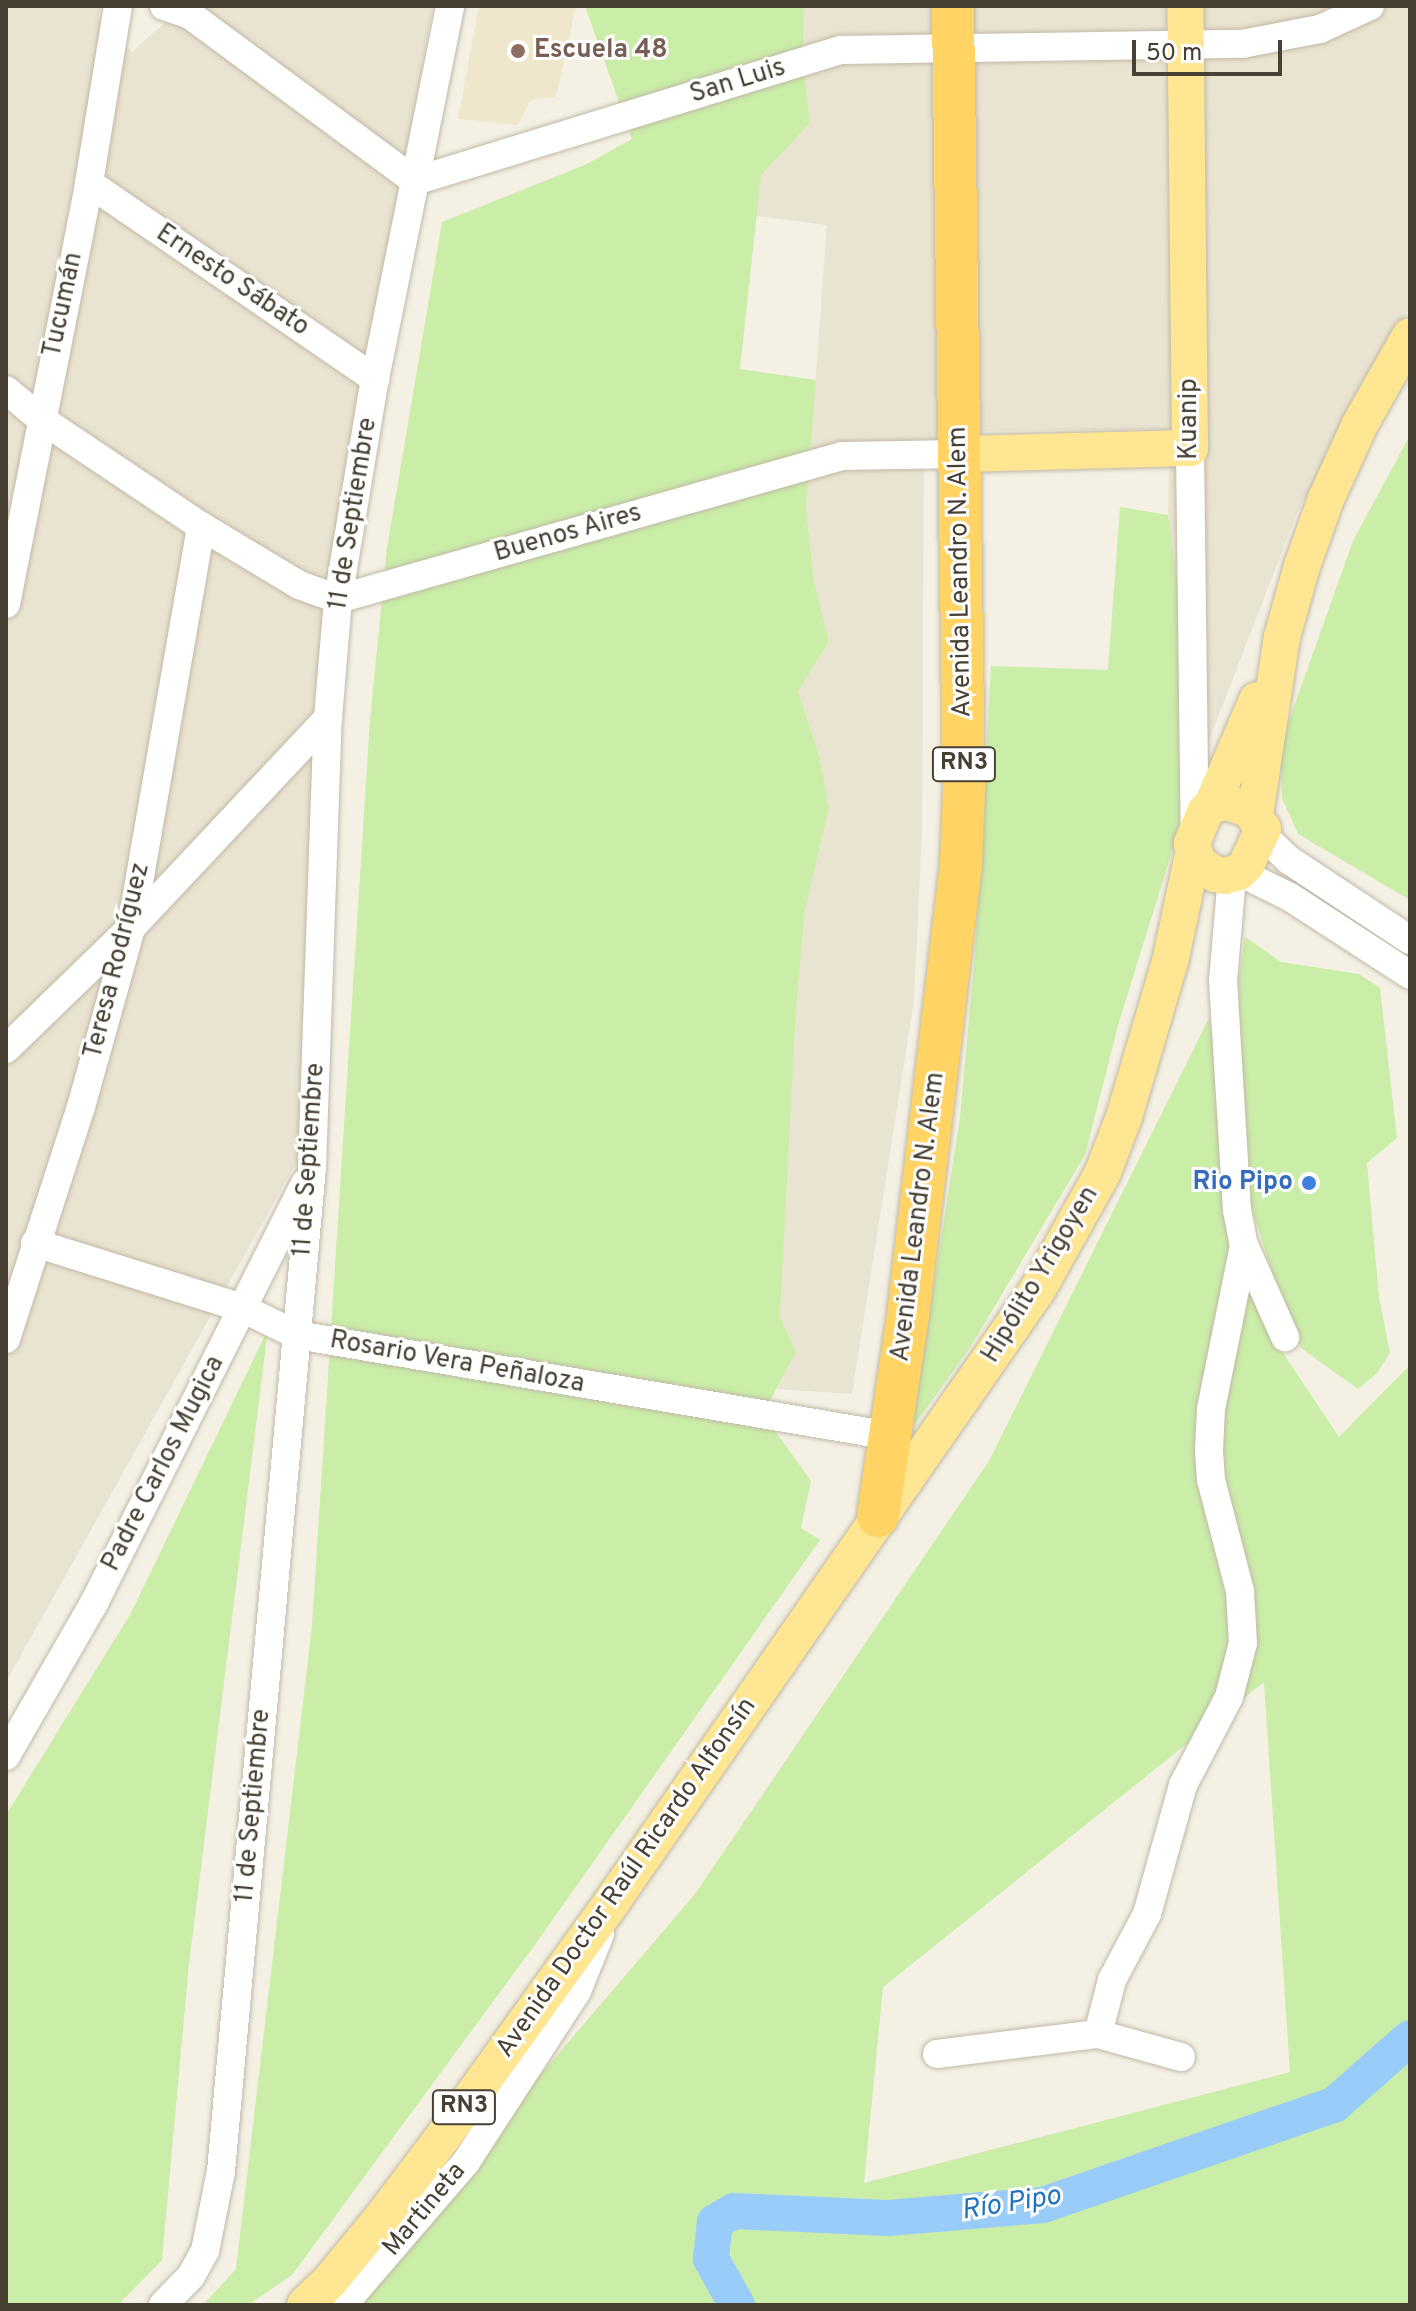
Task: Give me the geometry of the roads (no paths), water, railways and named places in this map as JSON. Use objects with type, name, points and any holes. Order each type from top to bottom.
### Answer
[{"type":"highway","name":"Avenida Leandro N. Alem","points":[[878,1516],[891,1436],[961,864],[964,788],[953,6]]},
{"type":"main road","name":"Kuanip","points":[[1185,6],[1190,448]]},
{"type":"main road","name":"Hipólito Yrigoyen","points":[[878,1516],[981,1374],[1076,1224],[1103,1172],[1124,1117],[1170,962],[1200,830],[1282,637],[1302,566],[1326,499],[1360,424],[1410,336]]},
{"type":"main road","name":"Buenos Aires","points":[[960,454],[1190,448]]},
{"type":"main road","name":"Hipólito Yrigoyen","points":[[1259,822],[1282,637]]},
{"type":"main road","points":[[1235,803],[1259,822],[1253,852],[1232,875],[1206,870],[1200,830],[1235,803]]},
{"type":"main road","name":"Hipólito Yrigoyen","points":[[1170,962],[1232,875]]},
{"type":"main road","name":"Avenida Doctor Raúl Ricardo Alfonsín","points":[[305,2305],[330,2281],[390,2208],[613,1900],[878,1516]]},
{"type":"street","name":"Tucumán","points":[[6,604],[89,183],[118,6]]},
{"type":"street","points":[[164,6],[190,15],[415,181]]},
{"type":"street","name":"11 de Septiembre","points":[[163,2305],[191,2276],[205,2251],[221,2171],[312,1168],[328,718],[338,599],[375,379],[450,6]]},
{"type":"street","name":"San Luis","points":[[415,181],[841,50],[1242,44],[1320,29],[1370,6]]},
{"type":"street","name":"Ernesto Sábato","points":[[89,183],[375,379]]},
{"type":"street","points":[[6,390],[41,419],[201,526],[299,585],[338,599]]},
{"type":"street","name":"Kuanip","points":[[1190,448],[1200,830]]},
{"type":"street","name":"Buenos Aires","points":[[338,599],[842,456],[960,454]]},
{"type":"street","name":"Teresa Rodríguez","points":[[6,1339],[81,1107],[131,928],[201,526]]},
{"type":"street","points":[[6,1049],[131,928],[328,718]]},
{"type":"street","points":[[1259,822],[1268,840],[1289,860],[1410,940]]},
{"type":"street","points":[[1285,1337],[1244,1245],[1237,1210],[1223,981],[1232,875],[1290,897],[1410,975]]},
{"type":"street","name":"Padre Carlos Mugica","points":[[6,1756],[94,1603],[312,1168]]},
{"type":"street","name":"Rosario Vera Peñaloza","points":[[35,1243],[242,1308],[297,1335],[891,1436]]},
{"type":"street","points":[[1098,2034],[1112,1980],[1147,1914],[1183,1785],[1229,1697],[1243,1643],[1240,1591],[1211,1480],[1209,1450],[1211,1409],[1244,1245]]},
{"type":"street","name":"Martineta","points":[[343,2305],[466,2162],[577,1991],[613,1900]]},
{"type":"street","points":[[937,2054],[1098,2034],[1181,2057]]},
{"type":"waterway","name":"Río Pipo","points":[[737,2305],[711,2259],[715,2222],[734,2211],[888,2218],[1043,2205],[1334,2105],[1410,2038]]},
{"type":"place","name":"Escuela 48","points":[[518,51]]},
{"type":"place","name":"Rio Pipo","points":[[1309,1183]]}]
